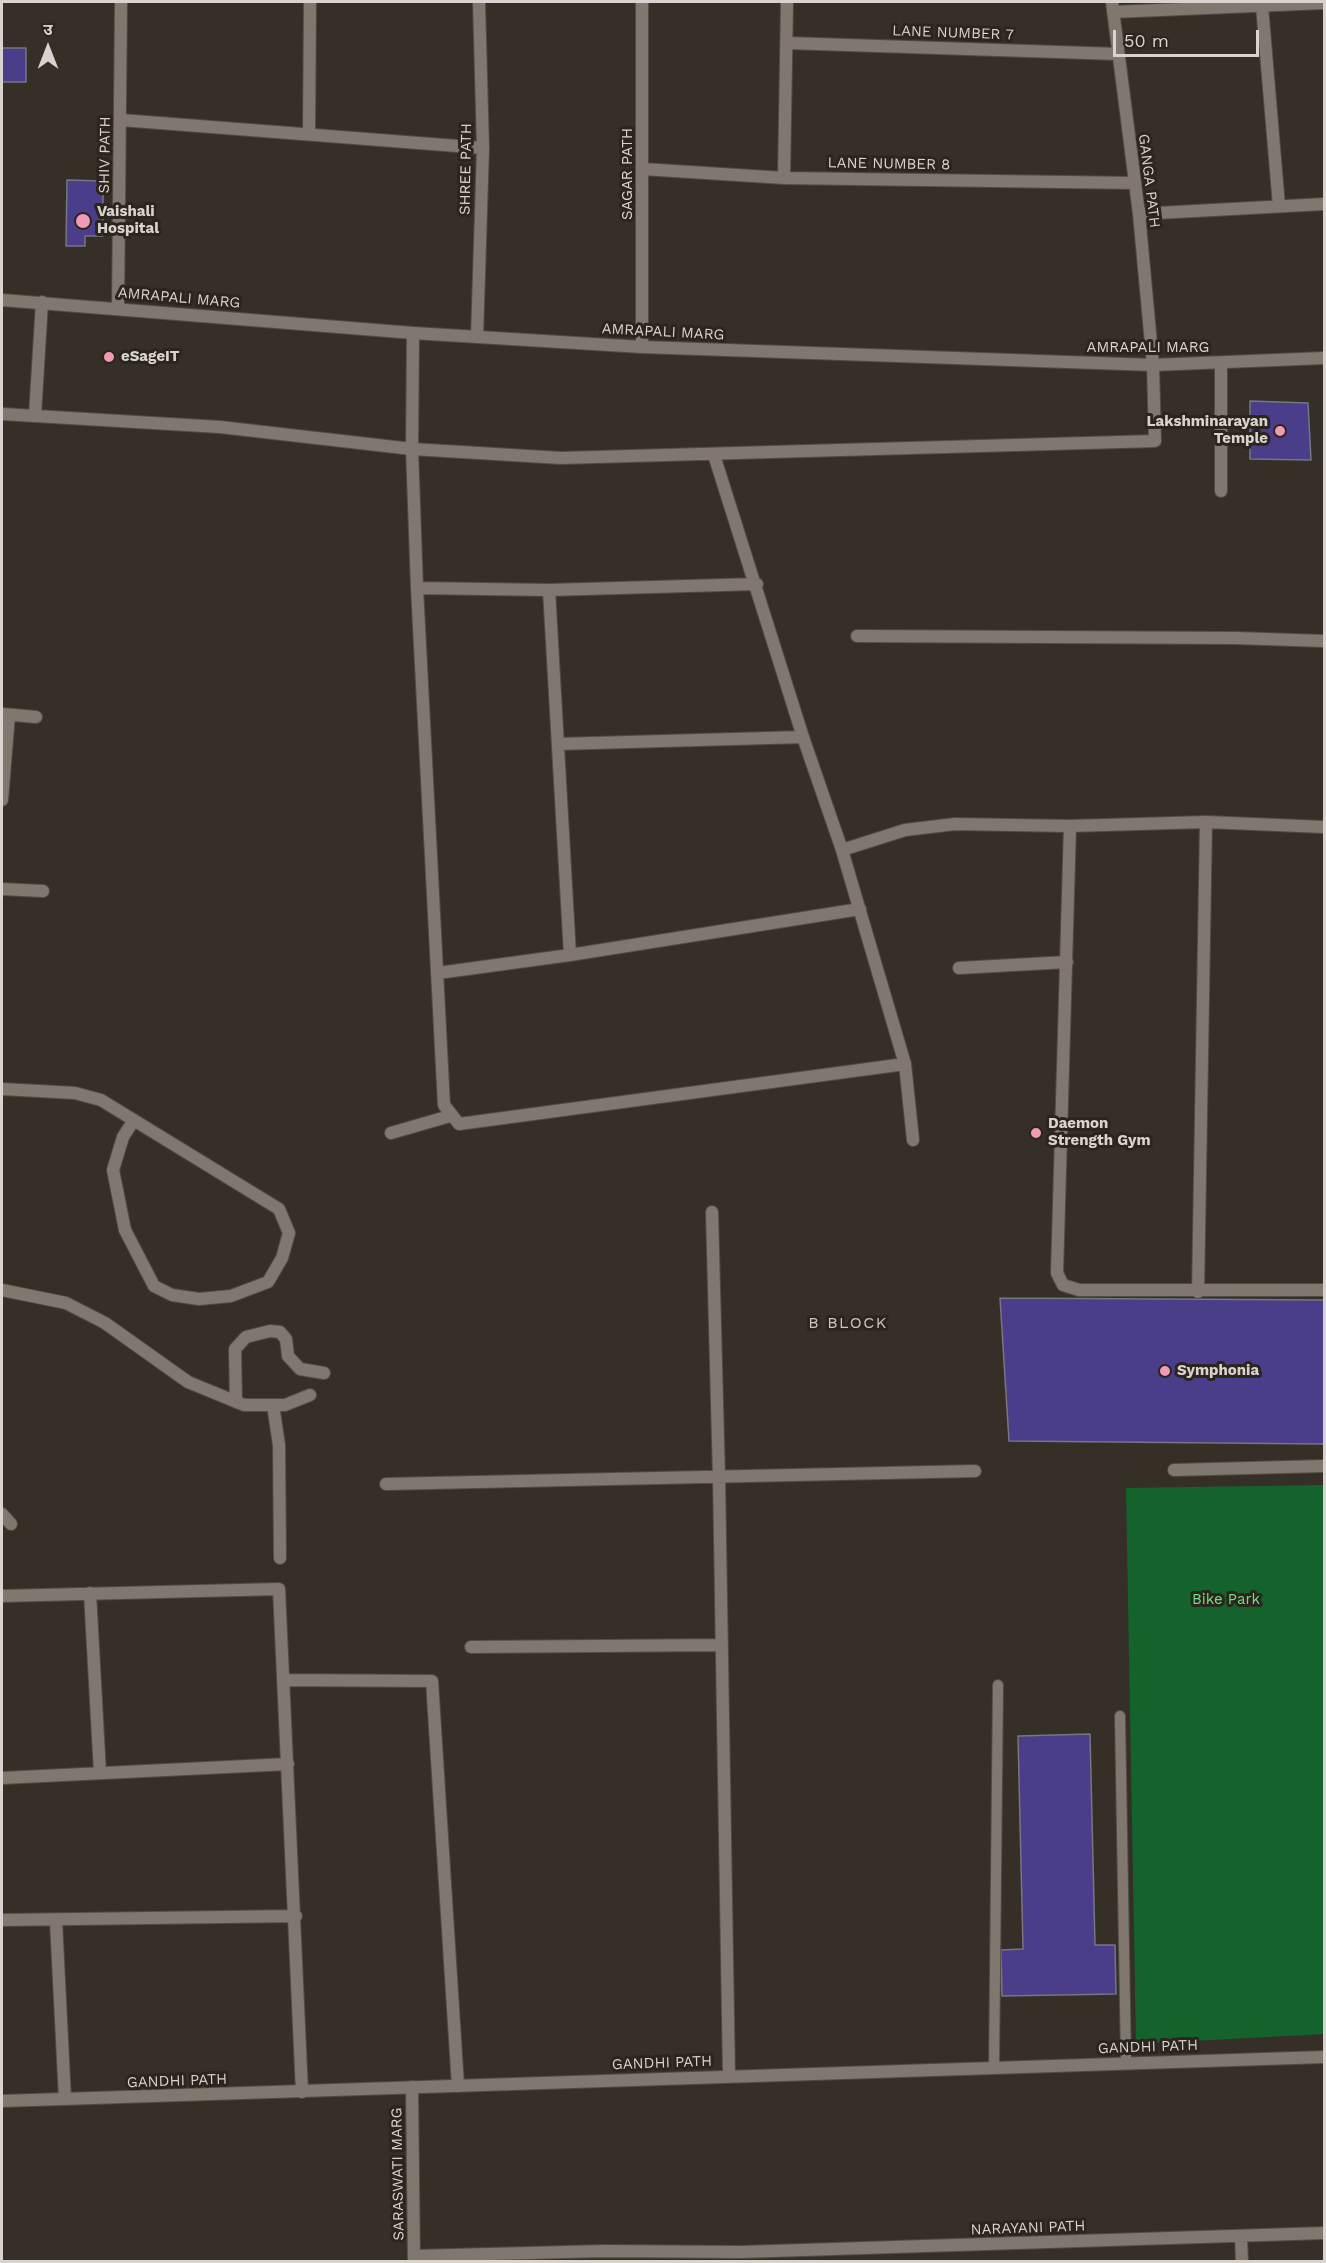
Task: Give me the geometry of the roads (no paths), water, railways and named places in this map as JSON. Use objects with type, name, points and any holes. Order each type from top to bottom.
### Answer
[{"type":"street","name":"SHIV PATH","points":[[118,308],[121,2]]},
{"type":"street","points":[[309,134],[310,2]]},
{"type":"street","name":"SHREE PATH","points":[[477,337],[483,148],[479,2]]},
{"type":"street","name":"SAGAR PATH","points":[[642,2],[642,347]]},
{"type":"street","points":[[784,178],[787,2]]},
{"type":"street","points":[[1112,7],[1262,6],[1324,3]]},
{"type":"street","points":[[1262,6],[1279,206]]},
{"type":"street","name":"GANGA PATH","points":[[714,455],[1155,441],[1153,366],[1139,214],[1112,7]]},
{"type":"street","name":"LANE NUMBER 7","points":[[787,43],[1118,54]]},
{"type":"street","points":[[121,120],[483,148]]},
{"type":"street","name":"LANE NUMBER 8","points":[[643,169],[784,178],[1134,183]]},
{"type":"street","points":[[1139,214],[1324,204]]},
{"type":"street","name":"AMRAPALI MARG","points":[[2,300],[413,333],[642,347],[1153,366],[1324,358]]},
{"type":"street","points":[[35,415],[42,302]]},
{"type":"street","points":[[413,333],[412,449],[417,588],[444,1105],[450,1116],[459,1124],[905,1064]]},
{"type":"street","points":[[1221,363],[1221,491]]},
{"type":"street","points":[[2,414],[220,427],[412,449],[561,458],[714,455],[860,909],[905,1064],[913,1140]]},
{"type":"street","points":[[417,588],[549,590],[757,584]]},
{"type":"street","points":[[549,590],[570,956]]},
{"type":"street","points":[[857,636],[1224,638],[1324,641]]},
{"type":"street","points":[[2,800],[5,714],[36,717]]},
{"type":"street","points":[[558,744],[803,737]]},
{"type":"street","points":[[842,850],[905,830],[955,824],[1070,826],[1206,822],[1324,827]]},
{"type":"street","points":[[1198,1292],[1206,822]]},
{"type":"street","points":[[1070,826],[1057,1273],[1063,1285],[1079,1290],[1198,1292],[1324,1290]]},
{"type":"street","points":[[2,889],[43,891]]},
{"type":"street","points":[[438,973],[570,956],[860,909]]},
{"type":"street","points":[[960,968],[1067,962]]},
{"type":"street","points":[[2,1089],[75,1093],[101,1100],[134,1120],[279,1209],[289,1233],[282,1258],[268,1282],[231,1296],[199,1299],[172,1295],[154,1286],[125,1230],[113,1170],[123,1137],[134,1120]]},
{"type":"street","points":[[391,1133],[450,1116]]},
{"type":"street","points":[[712,1212],[729,2076]]},
{"type":"street","points":[[2,1290],[66,1304],[105,1323],[188,1382],[244,1405],[285,1405],[310,1395]]},
{"type":"street","points":[[236,1402],[235,1349],[246,1337],[270,1331],[280,1332],[285,1339],[288,1356],[300,1369],[324,1373]]},
{"type":"street","points":[[273,1405],[279,1445],[280,1558]]},
{"type":"street","points":[[1174,1470],[1324,1466]]},
{"type":"street","points":[[386,1484],[975,1471]]},
{"type":"street","points":[[2,1514],[11,1524]]},
{"type":"street","points":[[2,1596],[279,1589],[296,1916],[302,2092]]},
{"type":"street","points":[[90,1593],[100,1773]]},
{"type":"street","points":[[471,1647],[722,1645]]},
{"type":"street","points":[[283,1680],[432,1681],[458,2086]]},
{"type":"street","points":[[2,1778],[288,1764]]},
{"type":"street","points":[[2,1920],[296,1916]]},
{"type":"street","points":[[56,1921],[65,2099]]},
{"type":"street","name":"GANDHI PATH","points":[[2,2101],[1324,2057]]},
{"type":"street","name":"SARASWATI MARG","points":[[412,2086],[414,2259]]},
{"type":"street","name":"NARAYANI PATH","points":[[414,2259],[604,2251],[741,2257],[1324,2233]]},
{"type":"street","points":[[1241,2237],[1242,2262]]},
{"type":"lane","points":[[994,2067],[998,1685]]},
{"type":"lane","points":[[1119,1716],[1126,2063]]},
{"type":"place","name":"Vaishali Hospital","points":[[83,221]]},
{"type":"place","name":"eSageIT","points":[[109,357]]},
{"type":"place","name":"Lakshminarayan Temple","points":[[1280,431]]},
{"type":"place","name":"Daemon Strength Gym","points":[[1036,1133]]},
{"type":"place","name":"Symphonia","points":[[1165,1371]]},
{"type":"district","name":"B BLOCK","points":[[848,1323]]},
{"type":"park label","name":"Bike Park","points":[[1226,1600]]}]
